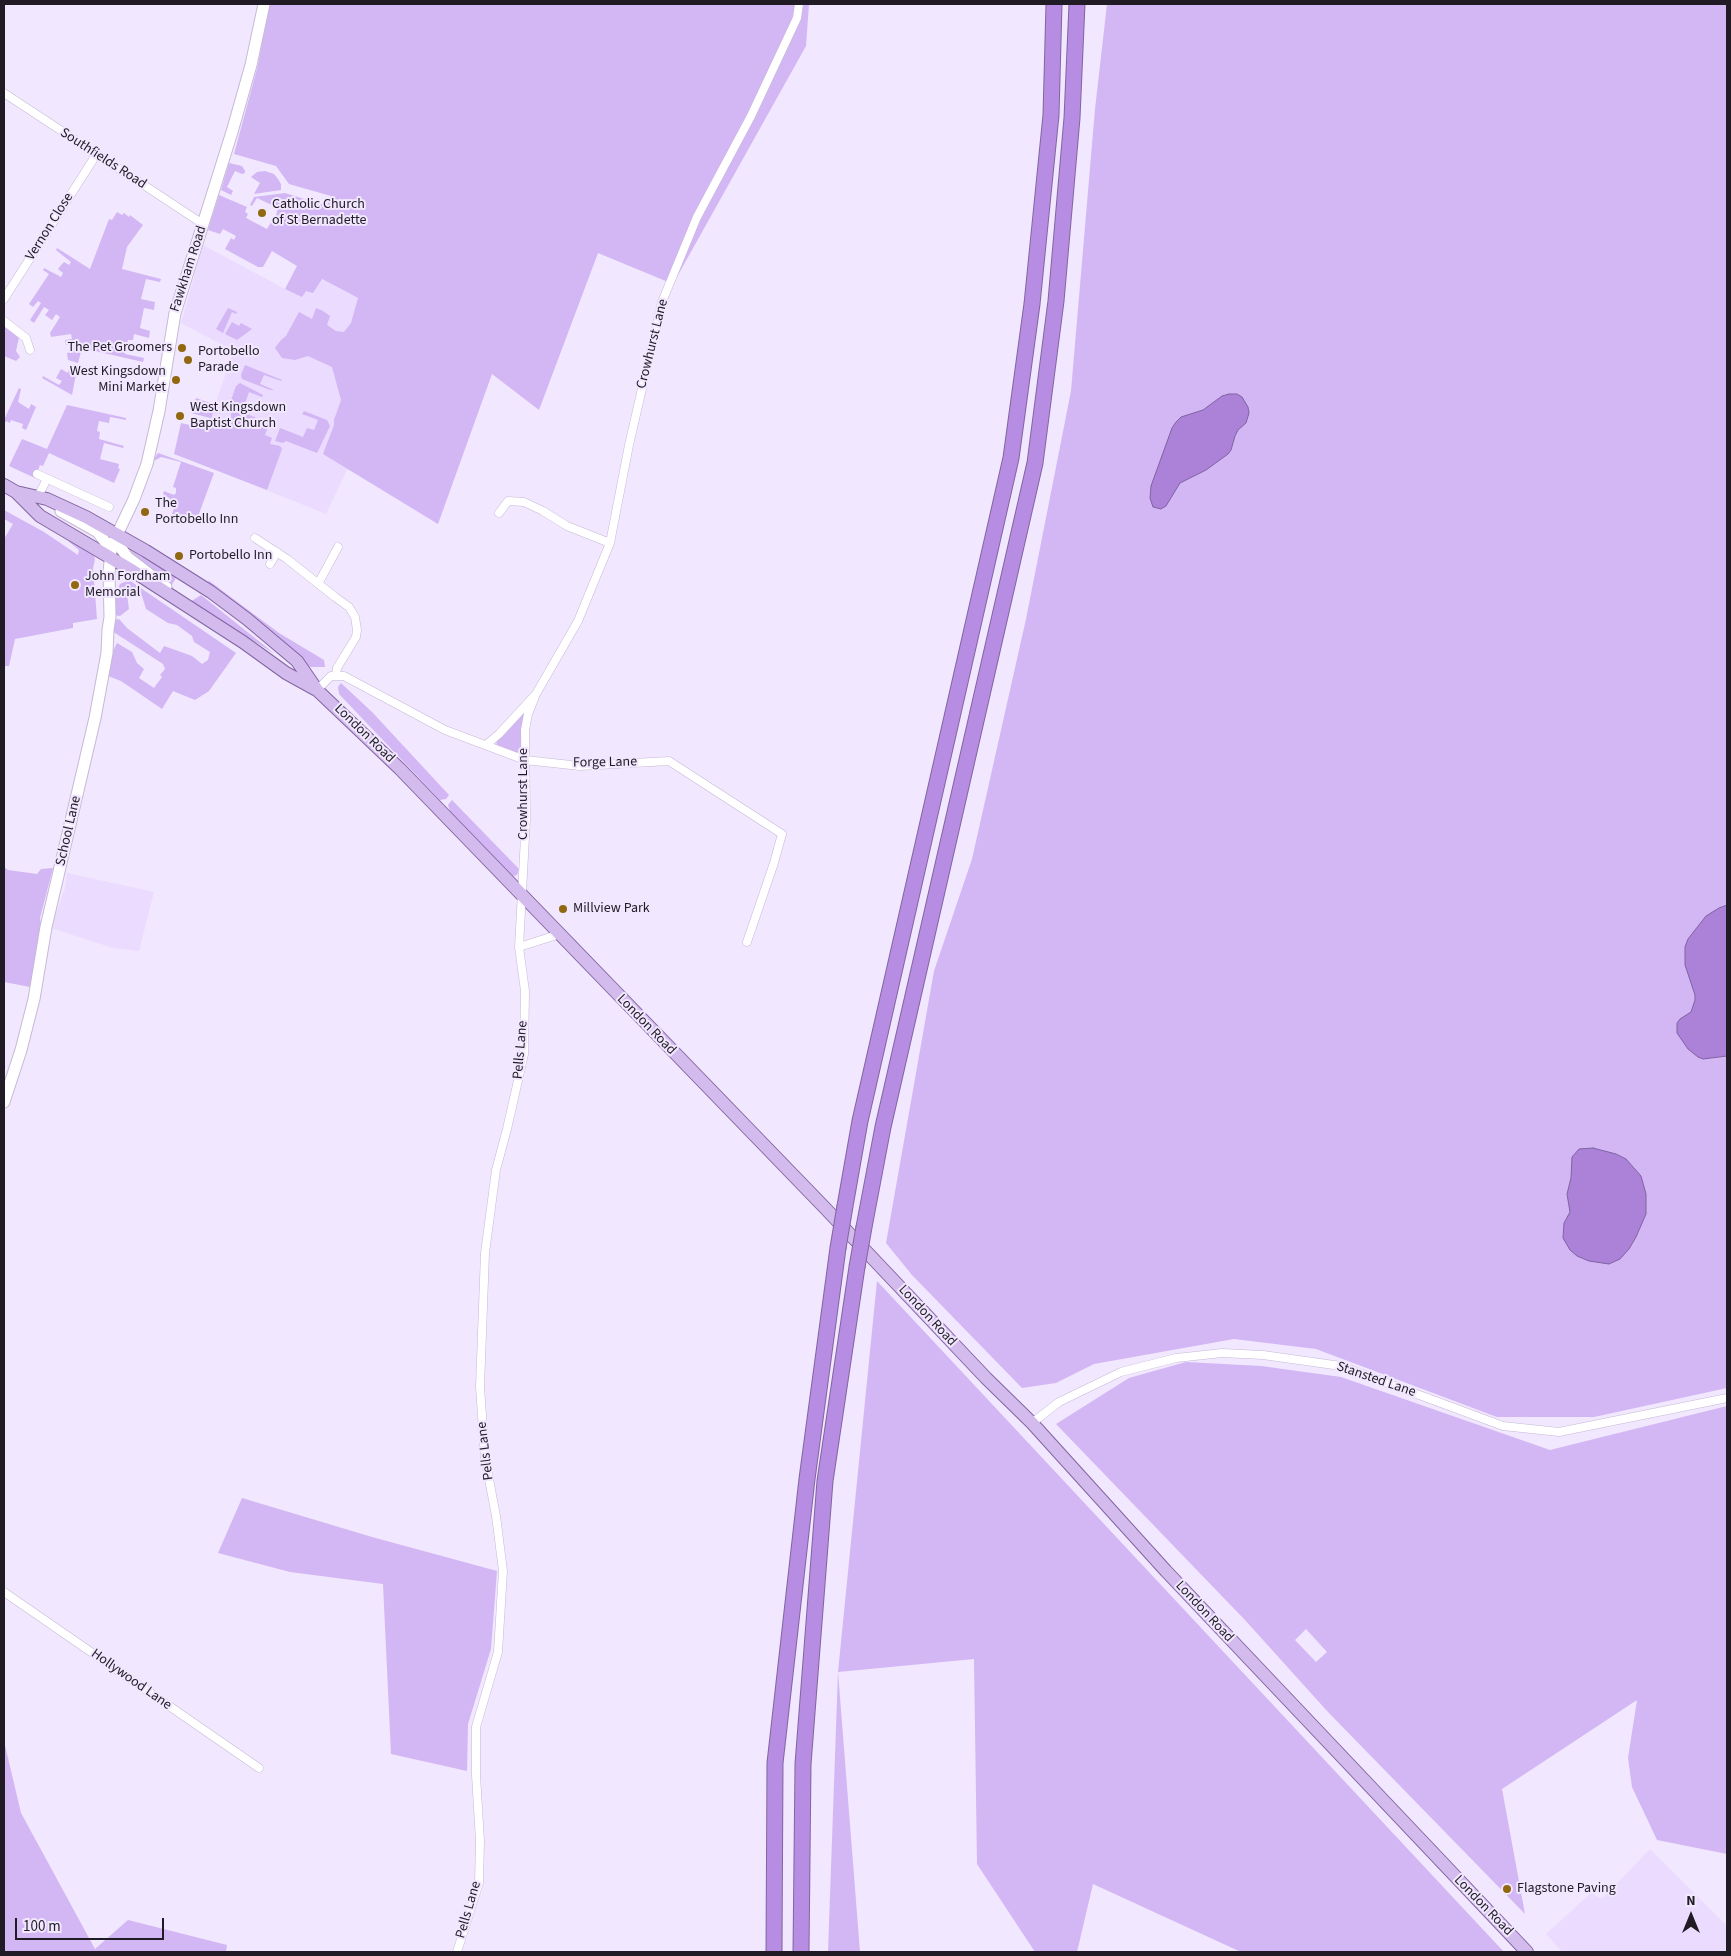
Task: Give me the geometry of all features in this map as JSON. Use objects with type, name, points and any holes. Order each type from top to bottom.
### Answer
[{"type":"highway","points":[[774,1952],[775,1763],[807,1479],[838,1248],[860,1121],[1011,458],[1032,304],[1050,124],[1054,4]]},
{"type":"highway","points":[[801,1952],[803,1764],[825,1481],[857,1267],[886,1117],[1035,463],[1056,301],[1072,118],[1077,4]]},
{"type":"main road","name":"London Road","points":[[4,485],[39,501],[113,545],[179,601],[243,642],[286,673],[317,690]]},
{"type":"main road","name":"London Road","points":[[39,501],[40,516],[195,581],[246,619],[297,662],[317,690],[388,757],[986,1378],[1032,1423],[1166,1571],[1527,1952]]},
{"type":"street","name":"Fawkham Road","points":[[113,545],[134,499],[147,464],[159,411],[175,313],[204,224],[213,187],[232,132],[251,65],[264,4]]},
{"type":"street","name":"Crowhurst Lane","points":[[522,895],[526,819],[525,730],[528,714],[536,694],[578,621],[610,544],[629,445],[662,302],[698,217],[751,116],[797,18],[798,4]]},
{"type":"street","name":"Southfields Road","points":[[4,93],[204,224]]},
{"type":"street","name":"Vernon Close","points":[[4,299],[96,154]]},
{"type":"street","points":[[4,321],[26,338],[30,350]]},
{"type":"street","points":[[37,474],[109,507]]},
{"type":"street","points":[[39,501],[47,479]]},
{"type":"street","points":[[499,513],[508,501],[524,502],[567,526],[610,544]]},
{"type":"street","points":[[255,538],[277,552],[349,607],[357,621],[356,637],[337,668],[336,675],[328,678],[317,690]]},
{"type":"street","points":[[113,545],[160,581],[179,601]]},
{"type":"street","name":"School Lane","points":[[4,1102],[21,1050],[34,999],[46,927],[95,718],[107,653],[113,545]]},
{"type":"street","points":[[318,584],[338,547]]},
{"type":"street","points":[[270,564],[277,552]]},
{"type":"street","name":"Forge Lane","points":[[336,675],[351,679],[445,730],[525,760],[580,766],[670,761],[782,834],[747,942]]},
{"type":"street","name":"Crowhurst Lane","points":[[486,745],[499,734],[529,699],[536,694]]},
{"type":"street","name":"Pells Lane","points":[[457,1952],[479,1883],[480,1841],[476,1775],[476,1727],[498,1652],[503,1571],[496,1516],[485,1458],[480,1378],[485,1253],[496,1170],[524,1054],[525,991],[519,947],[522,895]]},
{"type":"street","points":[[519,947],[560,934]]},
{"type":"street","name":"Stansted Lane","points":[[1032,1423],[1059,1402],[1121,1372],[1176,1358],[1222,1353],[1263,1355],[1341,1366],[1503,1426],[1560,1432],[1727,1398]]},
{"type":"street","name":"Hollywood Lane","points":[[4,1592],[259,1768]]},
{"type":"shaded area","points":[[269,4],[809,4],[806,46],[673,284],[598,253],[539,410],[492,374],[438,524],[323,454],[341,400],[332,367],[308,356],[295,360],[282,358],[275,348],[286,336],[299,312],[312,319],[316,308],[330,316],[327,325],[336,331],[344,332],[351,323],[358,298],[322,279],[313,293],[306,291],[302,297],[285,289],[297,266],[272,251],[263,267],[258,267],[225,249],[231,238],[234,240],[236,236],[223,229],[220,234],[208,230],[219,195],[247,207],[245,212],[248,214],[246,218],[267,229],[273,219],[275,219],[278,208],[257,198],[252,206],[250,205],[254,197],[285,193],[327,206],[331,196],[289,184],[276,166],[234,154],[258,65]]},
{"type":"shaded area","points":[[1107,4],[1727,4],[1727,1388],[1594,1417],[1497,1417],[1316,1349],[1234,1339],[1094,1364],[1056,1383],[1022,1388],[912,1275],[886,1243],[934,971],[972,859],[1026,619],[1071,391],[1095,109]]},
{"type":"shaded area","points":[[229,163],[242,166],[245,171],[242,174],[235,171],[227,187],[233,191],[231,195],[221,190]]},
{"type":"shaded area","points":[[265,171],[274,174],[281,184],[281,190],[254,194],[260,183],[251,177],[257,172]]},
{"type":"shaded area","points":[[117,212],[122,215],[124,213],[129,217],[130,215],[143,225],[127,247],[122,269],[161,279],[160,282],[146,279],[141,299],[155,302],[154,310],[144,308],[140,328],[150,331],[149,338],[134,334],[133,340],[128,340],[127,343],[134,345],[134,347],[127,346],[125,354],[144,358],[143,362],[82,348],[78,363],[68,360],[67,353],[71,352],[70,345],[66,345],[65,340],[72,339],[71,334],[51,337],[50,333],[60,317],[56,314],[52,320],[45,315],[49,310],[44,307],[34,323],[30,320],[41,303],[38,301],[33,307],[29,304],[49,274],[43,270],[44,268],[61,277],[63,273],[58,269],[64,262],[69,265],[71,262],[56,250],[57,248],[90,269],[109,219],[112,220]]},
{"type":"shaded area","points":[[203,245],[285,289],[321,279],[374,307],[438,524],[348,468],[326,514],[219,471],[210,418],[234,351],[181,323]]},
{"type":"shaded area","points":[[228,308],[237,312],[236,314],[232,312],[223,333],[216,329]]},
{"type":"shaded area","points":[[232,322],[239,326],[241,323],[252,329],[237,340],[225,334]]},
{"type":"shaded area","points":[[4,325],[19,337],[16,351],[20,357],[16,361],[4,356]]},
{"type":"shaded area","points":[[245,365],[282,380],[264,375],[260,384],[274,390],[270,390],[242,379],[241,375]]},
{"type":"shaded area","points":[[70,366],[77,369],[72,395],[42,378],[43,376],[59,385],[62,381],[56,378],[61,369],[68,373]]},
{"type":"shaded area","points":[[240,383],[263,395],[262,397],[249,392],[242,412],[269,423],[265,435],[272,438],[270,444],[280,446],[282,449],[267,490],[174,454],[181,423],[207,429],[210,418],[191,413],[196,398],[215,405],[211,419],[223,423],[225,419],[231,421],[231,400],[236,386]]},
{"type":"shaded area","points":[[19,388],[21,389],[18,402],[29,409],[31,404],[36,407],[26,430],[22,428],[23,424],[11,420],[10,423],[6,421],[4,425],[4,420]]},
{"type":"shaded area","points":[[1237,394],[1242,397],[1249,413],[1246,423],[1238,430],[1235,436],[1231,450],[1206,470],[1180,483],[1166,506],[1161,509],[1153,507],[1150,498],[1151,486],[1172,428],[1176,422],[1181,417],[1203,410],[1222,396]]},
{"type":"shaded area","points":[[67,405],[126,418],[126,420],[110,417],[109,423],[99,421],[97,431],[100,432],[99,439],[124,446],[123,448],[104,443],[100,459],[119,464],[118,468],[120,469],[114,483],[49,453],[43,466],[40,465],[35,478],[9,466],[22,439],[47,449]]},
{"type":"shaded area","points":[[304,411],[327,420],[330,426],[317,453],[286,441],[283,443],[275,441],[280,428],[303,437],[307,428],[314,430],[318,420],[302,414]]},
{"type":"shaded area","points":[[158,453],[214,473],[196,522],[183,515],[170,519],[176,503],[163,494],[164,491],[174,495],[176,493],[176,488],[173,487],[181,462],[161,457],[152,462]]},
{"type":"shaded area","points":[[4,510],[44,532],[78,555],[79,550],[68,541],[80,543],[93,554],[95,559],[93,568],[97,619],[73,623],[73,628],[15,639],[9,666],[4,666],[4,539],[13,524],[4,519]]},
{"type":"shaded area","points":[[130,550],[177,576],[170,588],[128,552]]},
{"type":"shaded area","points":[[129,580],[236,653],[209,691],[195,700],[173,691],[162,709],[121,681],[108,676],[113,651],[117,643],[132,652],[137,663],[144,669],[139,678],[154,688],[165,669],[163,664],[112,631],[115,620],[119,619],[127,628],[160,653],[164,646],[192,656],[202,664],[208,660],[210,652],[194,642],[192,636],[177,625],[168,623],[146,609],[142,596],[131,591],[127,595],[129,609],[120,616],[114,615],[115,595],[120,584]]},
{"type":"shaded area","points":[[208,580],[279,633],[324,660],[325,667],[310,667],[210,585]]},
{"type":"shaded area","points":[[201,595],[275,654],[190,602]]},
{"type":"shaded area","points":[[341,683],[372,712],[449,795],[446,799],[440,800],[339,694],[338,687]]},
{"type":"shaded area","points":[[527,709],[522,730],[521,752],[513,752],[497,745],[496,741]]},
{"type":"shaded area","points":[[452,800],[519,869],[517,875],[513,876],[450,811],[448,805]]},
{"type":"shaded area","points":[[4,867],[8,870],[37,874],[41,869],[53,868],[40,918],[41,928],[30,987],[4,982]]},
{"type":"shaded area","points":[[67,873],[154,892],[139,951],[113,948],[51,928],[65,888]]},
{"type":"shaded area","points":[[1727,905],[1727,1056],[1703,1059],[1688,1049],[1677,1033],[1677,1023],[1691,1012],[1695,1000],[1685,965],[1685,947],[1688,939],[1706,916]]},
{"type":"shaded area","points":[[1593,1148],[1616,1154],[1626,1159],[1641,1176],[1646,1194],[1646,1214],[1636,1237],[1620,1259],[1609,1264],[1589,1261],[1577,1256],[1570,1250],[1563,1238],[1564,1223],[1570,1212],[1567,1194],[1571,1178],[1572,1157],[1579,1149]]},
{"type":"shaded area","points":[[877,1281],[1504,1952],[1241,1952],[1093,1884],[1077,1952],[1035,1952],[977,1864],[974,1659],[838,1672]]},
{"type":"shaded area","points":[[1186,1362],[1261,1366],[1341,1377],[1550,1450],[1727,1406],[1727,1854],[1657,1840],[1632,1787],[1628,1758],[1637,1700],[1502,1789],[1525,1914],[1328,1712],[1245,1620],[1056,1424],[1129,1378]],"holes":[[[1306,1629],[1327,1652],[1316,1662],[1295,1640]]]},
{"type":"shaded area","points":[[242,1498],[372,1537],[497,1571],[491,1649],[468,1724],[467,1771],[391,1754],[383,1584],[290,1572],[218,1553]]},
{"type":"shaded area","points":[[838,1672],[860,1952],[828,1952]]},
{"type":"shaded area","points":[[4,1741],[21,1813],[95,1949],[128,1920],[227,1945],[226,1952],[4,1952]]},
{"type":"shaded area","points":[[1650,1849],[1727,1926],[1727,1952],[1562,1952],[1546,1934],[1591,1893],[1602,1899]]},
{"type":"place","name":"Catholic Church of St Bernadette","points":[[262,213]]},
{"type":"place","name":"The Pet Groomers","points":[[182,348]]},
{"type":"place","name":"Portobello Parade","points":[[188,360]]},
{"type":"place","name":"West Kingsdown Mini Market","points":[[176,380]]},
{"type":"place","name":"West Kingsdown Baptist Church","points":[[180,416]]},
{"type":"place","name":"The Portobello Inn","points":[[145,512]]},
{"type":"place","name":"Portobello Inn","points":[[179,556]]},
{"type":"place","name":"John Fordham Memorial","points":[[75,585]]},
{"type":"place","name":"Millview Park","points":[[563,909]]},
{"type":"place","name":"Flagstone Paving","points":[[1507,1889]]}]
